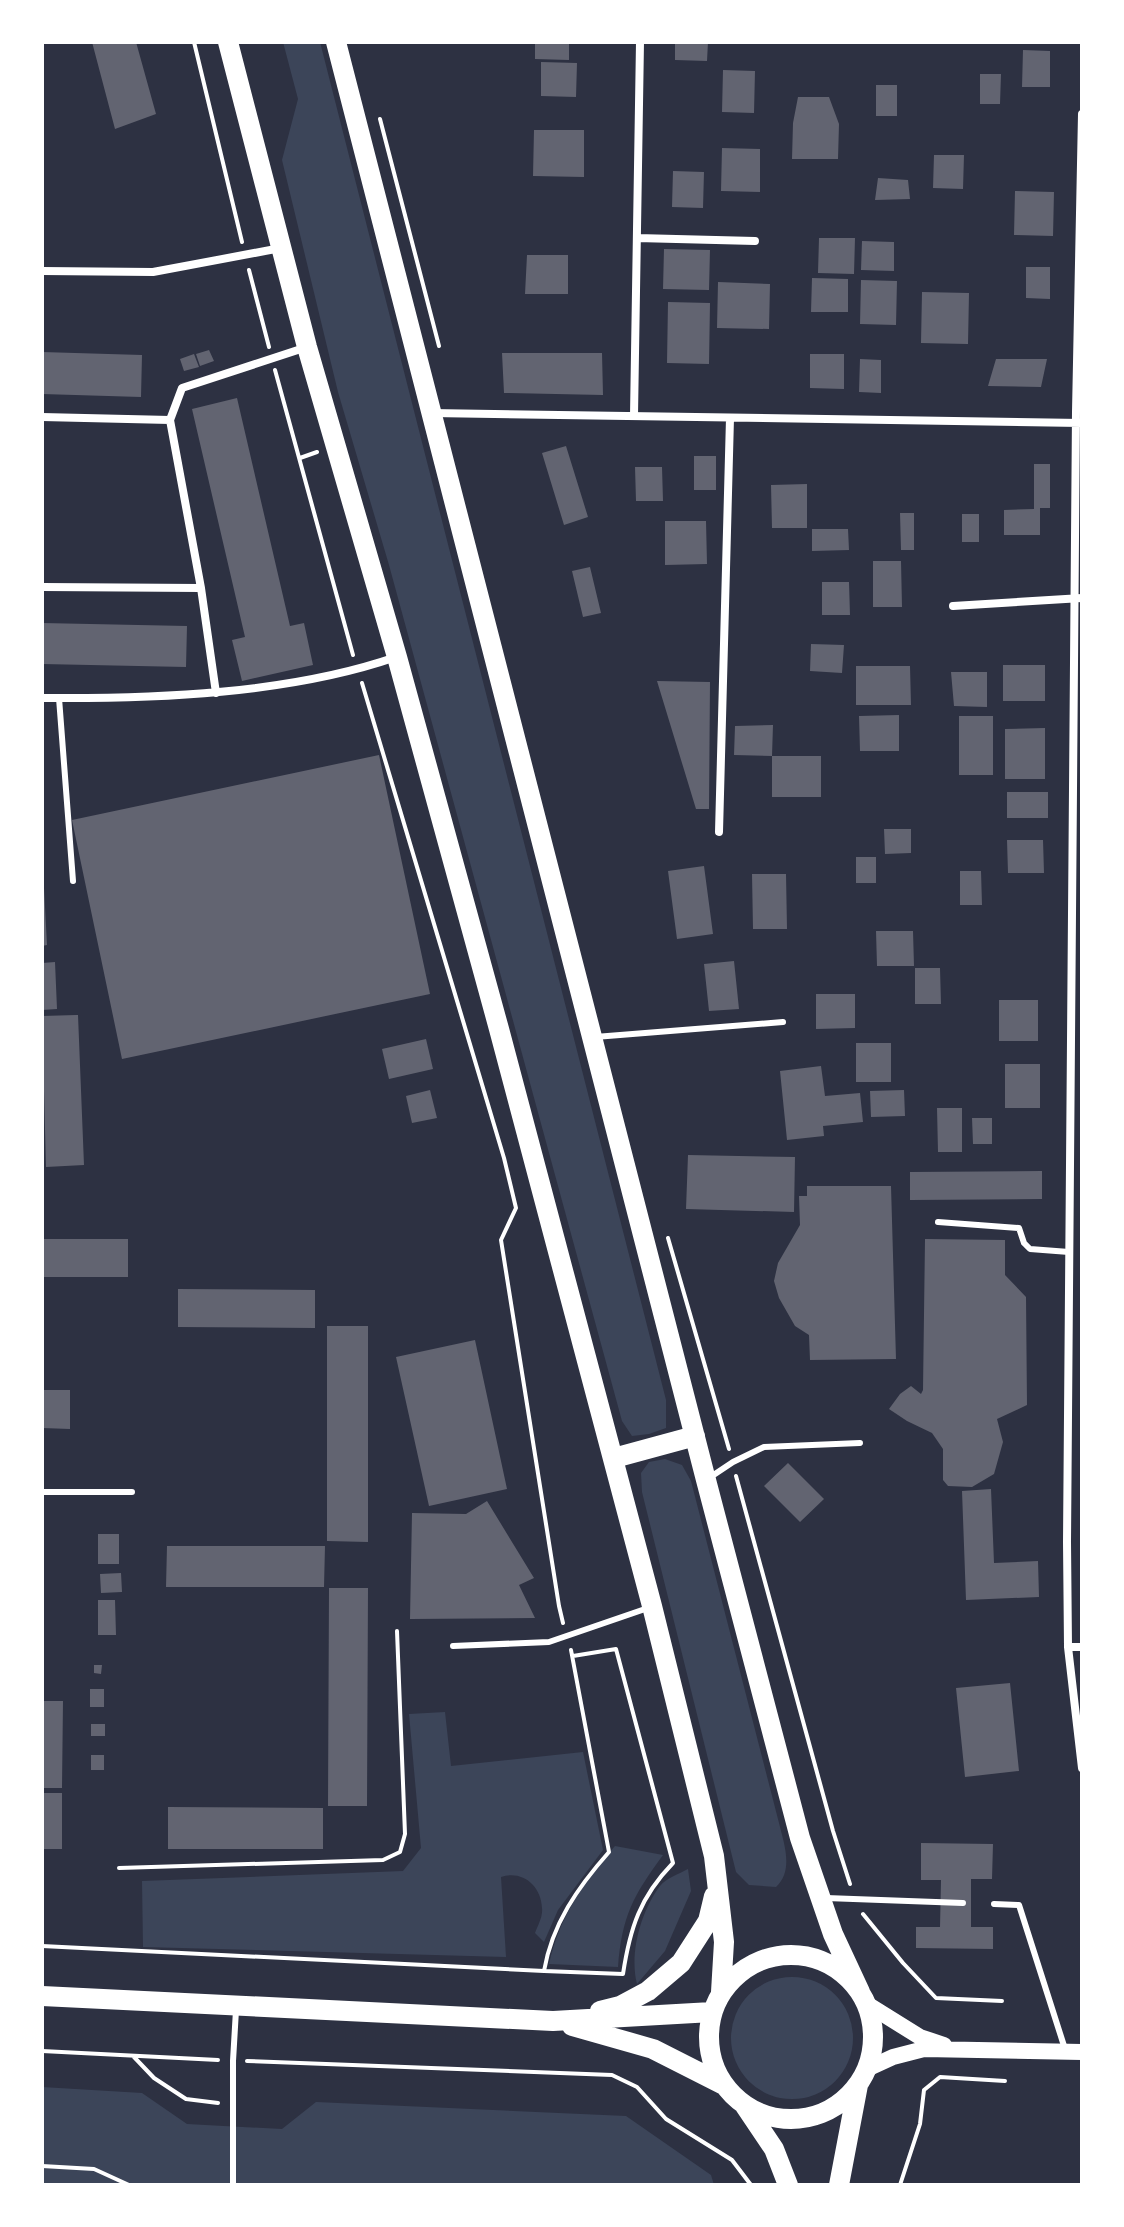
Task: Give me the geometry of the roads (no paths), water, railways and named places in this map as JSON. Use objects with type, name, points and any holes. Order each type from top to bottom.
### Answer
[{"type":"main road","points":[[228,42],[307,347],[397,657],[652,1606],[718,1881],[724,1942],[721,1992]]},
{"type":"main road","points":[[336,42],[800,1838],[833,1934],[864,1998],[873,2032],[839,2185]]},
{"type":"main road","points":[[614,1458],[695,1436]]},
{"type":"main road","points":[[553,2021],[620,2006],[648,1991],[681,1963],[708,1921],[718,1881]]},
{"type":"main road","points":[[725,2086],[713,2064],[708,2040],[712,2012],[721,1992],[737,1975],[756,1962],[779,1955],[802,1955],[825,1962],[864,1998],[920,2037],[956,2049]]},
{"type":"main road","points":[[42,1996],[553,2021],[712,2012]]},
{"type":"main road","points":[[553,2021],[653,2049],[725,2086],[743,2103],[774,2149],[788,2185]]},
{"type":"main road","points":[[743,2103],[764,2114],[787,2119],[811,2116],[833,2107],[864,2076],[893,2057],[924,2049],[1074,2052]]},
{"type":"street","points":[[634,416],[640,42]]},
{"type":"street","points":[[1082,114],[1079,598],[1069,1252],[1068,1647],[1082,1768]]},
{"type":"street","points":[[637,238],[755,241]]},
{"type":"street","points":[[42,271],[153,272],[282,248]]},
{"type":"street","points":[[216,693],[201,588],[170,420],[182,388],[307,347]]},
{"type":"street","points":[[430,413],[1079,423]]},
{"type":"street","points":[[42,417],[170,420]]},
{"type":"street","points":[[719,832],[730,418]]},
{"type":"street","points":[[42,587],[201,588]]},
{"type":"street","points":[[953,606],[1079,598]]},
{"type":"street","points":[[42,698],[216,693],[358,670],[397,657]]},
{"type":"street","points":[[1068,1647],[1082,1647]]},
{"type":"lane","points":[[59,698],[73,881]]},
{"type":"lane","points":[[592,1037],[783,1022]]},
{"type":"lane","points":[[938,1222],[1019,1228],[1024,1243],[1030,1249],[1069,1252]]},
{"type":"lane","points":[[706,1480],[764,1447],[860,1443]]},
{"type":"lane","points":[[42,1492],[132,1492]]},
{"type":"lane","points":[[453,1646],[549,1642],[652,1606]]},
{"type":"lane","points":[[819,1898],[963,1903]]},
{"type":"lane","points":[[994,1904],[1019,1905],[1074,2052]]},
{"type":"lane","points":[[233,2185],[236,2006]]}]
